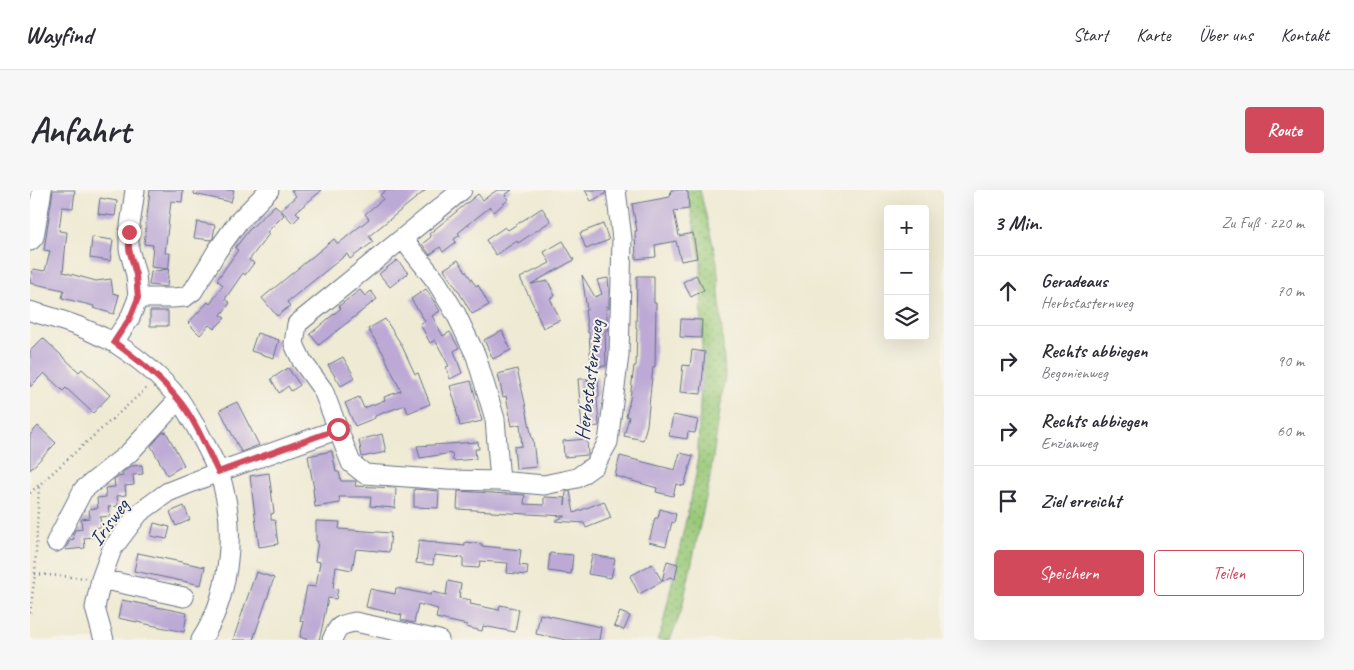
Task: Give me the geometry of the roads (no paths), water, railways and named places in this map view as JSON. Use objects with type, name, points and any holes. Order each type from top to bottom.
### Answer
[{"type":"street","points":[[30,241],[34,237],[42,190]]},
{"type":"street","points":[[114,342],[130,318],[138,298],[136,275],[129,249],[129,232],[135,190]]},
{"type":"street","points":[[138,298],[185,297],[193,291],[217,251],[238,222],[269,190]]},
{"type":"street","name":"Herbstasternweg","points":[[462,190],[297,324],[294,344],[302,361],[323,390],[351,463],[365,474],[544,485],[577,478],[595,465],[608,442],[619,355],[622,239],[616,190]]},
{"type":"street","points":[[403,239],[436,281],[456,314],[476,356],[494,419],[500,481]]},
{"type":"street","points":[[30,311],[78,326],[114,342],[158,378],[178,399],[202,439],[223,486],[229,527],[228,569],[218,608],[204,639]]},
{"type":"street","points":[[56,542],[83,490],[129,453],[178,399]]},
{"type":"street","points":[[218,472],[338,429]]},
{"type":"street","name":"Irisweg","points":[[104,640],[95,608],[101,579],[112,549],[139,514],[168,492],[218,472]]},
{"type":"street","points":[[101,579],[184,596]]},
{"type":"street","points":[[332,640],[341,624],[355,622],[439,640]]}]
